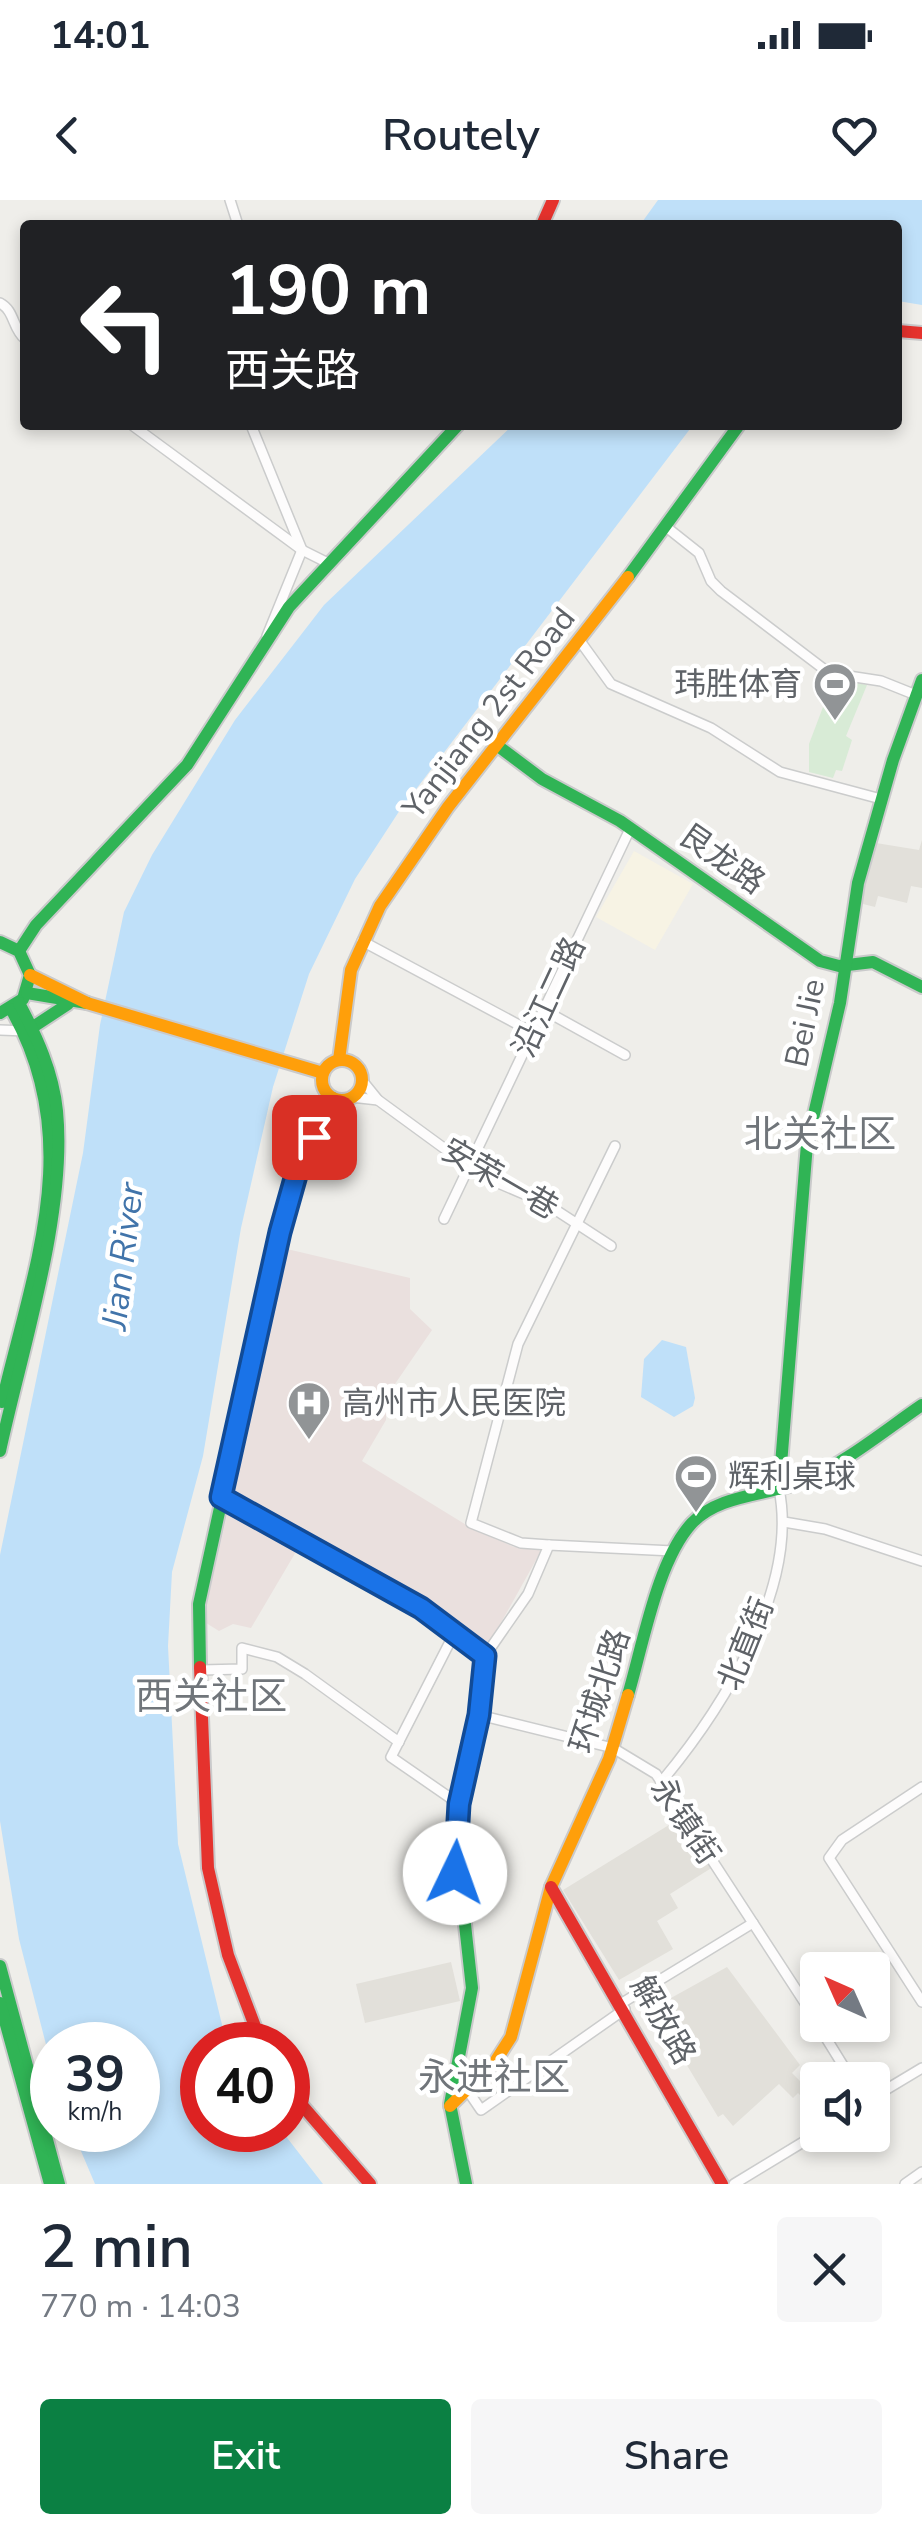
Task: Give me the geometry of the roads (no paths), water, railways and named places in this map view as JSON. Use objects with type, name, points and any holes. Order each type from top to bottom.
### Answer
[{"type":"street","points":[[0,303],[8,308],[20,334]]},
{"type":"street","points":[[139,430],[302,550],[328,563]]},
{"type":"street","points":[[18,951],[36,925],[187,764],[242,686],[266,639],[302,550],[254,430]]},
{"type":"street","points":[[266,639],[328,563],[453,430]]},
{"type":"street","name":"Yanjiang 2st Road","points":[[339,1060],[346,988],[362,941],[412,858],[580,641],[735,430]]},
{"type":"street","points":[[665,526],[699,553],[715,585],[821,668],[916,694]]},
{"type":"street","points":[[580,641],[611,684],[711,728],[780,772],[881,799]]},
{"type":"street","name":"Bei Jie","points":[[780,1489],[778,1459],[792,1362],[804,1161],[853,908],[881,799],[922,680]]},
{"type":"street","name":"艮龙路","points":[[498,746],[532,772],[630,829],[815,958],[844,965],[873,962],[922,987]]},
{"type":"street","name":"沿江二路","points":[[444,1220],[630,829]]},
{"type":"street","points":[[362,941],[532,1032]]},
{"type":"street","points":[[0,942],[18,951],[30,974],[88,1003],[323,1073]]},
{"type":"street","points":[[14,1005],[30,974]]},
{"type":"street","points":[[0,1030],[20,1034],[70,1003]]},
{"type":"street","points":[[14,1005],[88,1003]]},
{"type":"street","points":[[0,1452],[60,1169],[58,1103],[45,1052],[14,1005]]},
{"type":"street","points":[[542,1010],[625,1055]]},
{"type":"street","points":[[0,1410],[45,1203],[52,1151],[48,1098],[29,1029]]},
{"type":"street","points":[[323,1073],[339,1060],[356,1066],[378,1100]]},
{"type":"street","points":[[323,1073],[324,1090],[333,1098],[378,1100]]},
{"type":"street","points":[[351,1097],[362,1079]]},
{"type":"street","points":[[253,2022],[228,1955],[208,1868],[202,1577],[294,1178],[333,1098]]},
{"type":"street","name":"安荣一巷","points":[[378,1100],[495,1184],[545,1203],[611,1246]]},
{"type":"street","name":"安荣一巷","points":[[574,1223],[615,1146]]},
{"type":"street","points":[[574,1223],[518,1344],[472,1523],[520,1543],[674,1551]]},
{"type":"street","name":"环城北路","points":[[450,2106],[511,2037],[551,1887],[612,1748],[674,1551],[689,1528],[716,1503],[811,1478],[922,1405]]},
{"type":"street","name":"北直街","points":[[662,1780],[720,1704],[741,1667],[763,1608],[784,1522],[780,1489]]},
{"type":"street","points":[[221,1497],[323,1550],[456,1630],[485,1656]]},
{"type":"street","points":[[784,1522],[830,1530],[922,1562]]},
{"type":"street","points":[[466,2184],[450,2106],[453,2074],[469,2019],[472,1973],[455,1873],[459,1804],[479,1715],[485,1656],[528,1594],[549,1544]]},
{"type":"street","points":[[456,1630],[392,1758],[459,1804]]},
{"type":"street","points":[[201,1670],[242,1668],[242,1648],[277,1658],[399,1742]]},
{"type":"street","name":"永镇街","points":[[479,1715],[612,1748],[662,1780],[800,1996]]},
{"type":"street","points":[[922,1787],[842,1840],[829,1860],[922,2002]]},
{"type":"street","name":"解放路","points":[[551,1887],[624,2006],[722,2184]]},
{"type":"street","points":[[468,2090],[481,2110],[624,2006],[752,1923]]},
{"type":"street","points":[[0,1966],[59,2184]]},
{"type":"street","points":[[0,2003],[50,2184]]},
{"type":"street","points":[[890,2087],[922,2068]]},
{"type":"street","points":[[310,2114],[370,2184]]},
{"type":"street","points":[[734,2184],[800,2144]]},
{"type":"street","points":[[905,2184],[922,2172]]},
{"type":"water","points":[[658,200],[922,200],[922,305],[902,302],[902,220],[644,220]]},
{"type":"water","name":"Jian River","points":[[508,430],[689,430],[398,813],[355,879],[309,974],[273,1087],[241,1228],[203,1456],[172,1572],[168,1646],[178,1844],[221,2022],[180,2022],[180,2152],[298,2152],[323,2184],[95,2184],[81,2152],[160,2152],[160,2022],[40,2022],[19,1939],[0,1821],[0,1555],[83,1153],[100,1025],[124,912],[152,855],[235,720],[324,605]]},
{"type":"water","points":[[662,1340],[686,1347],[695,1398],[693,1406],[674,1417],[641,1397],[644,1359]]},
{"type":"place","name":"玮胜体育","points":[[835,722]]},
{"type":"place","name":"高州市人民医院","points":[[309,1441]]},
{"type":"place","name":"辉利桌球","points":[[696,1514]]},
{"type":"district","name":"北关社区","points":[[820,1134]]},
{"type":"district","name":"西关社区","points":[[211,1696]]},
{"type":"district","name":"永进社区","points":[[494,2077]]}]
